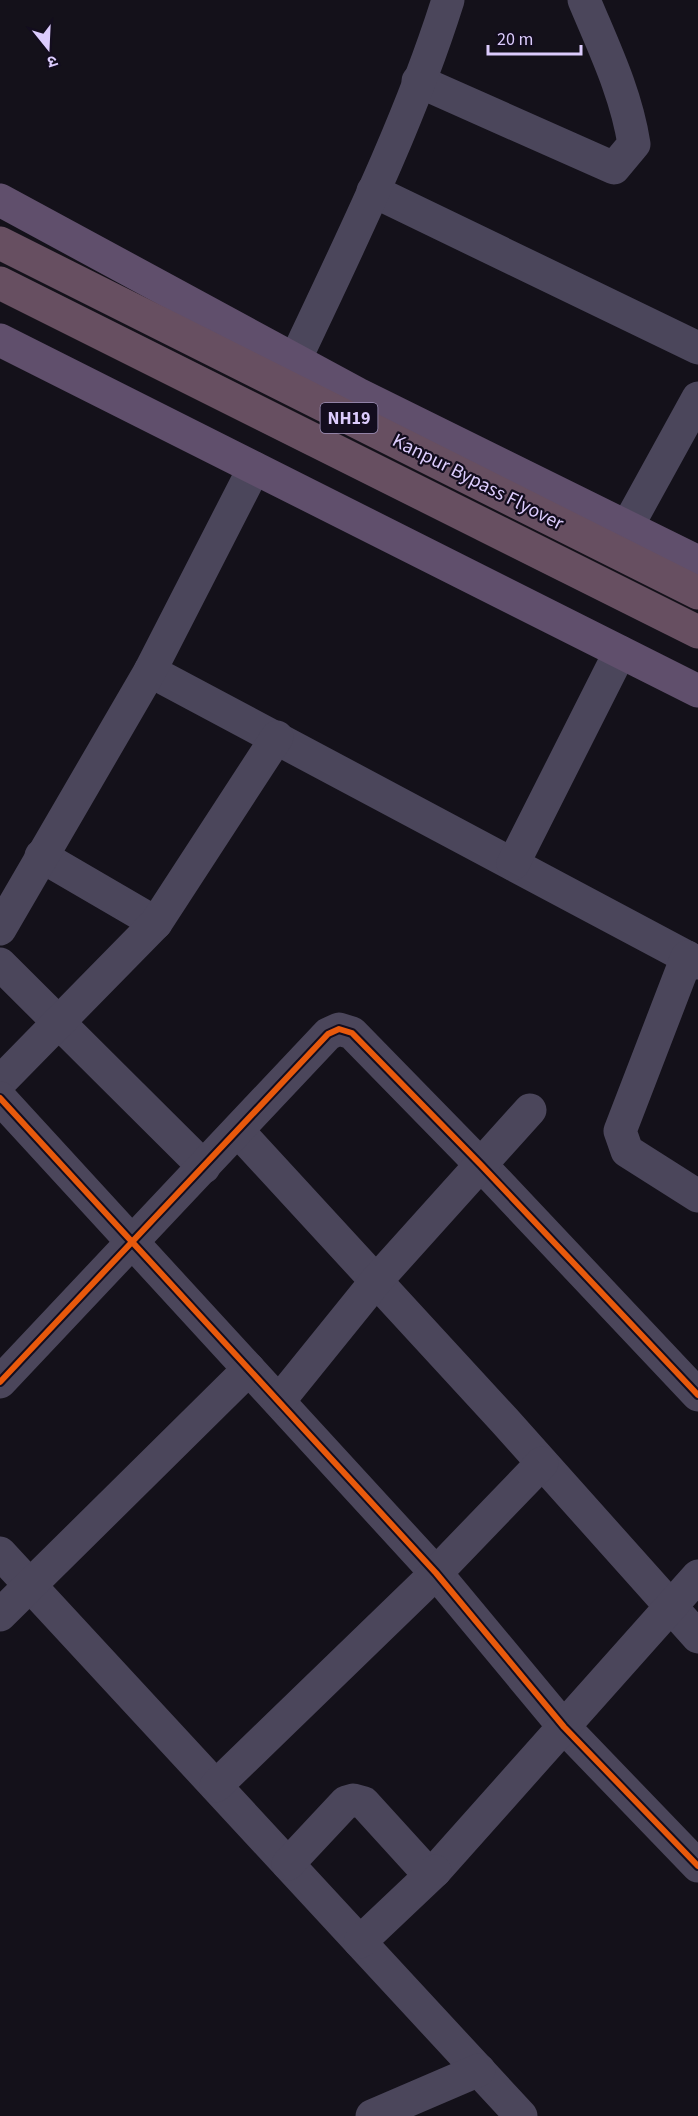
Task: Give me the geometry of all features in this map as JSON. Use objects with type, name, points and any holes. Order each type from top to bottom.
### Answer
[{"type":"highway","name":"Kanpur Bypass Flyover","points":[[0,243],[698,592]]},
{"type":"highway","name":"Kanpur Bypass Flyover","points":[[0,283],[698,632]]},
{"type":"main road","points":[[0,200],[295,360],[698,561]]},
{"type":"main road","points":[[0,340],[698,691]]},
{"type":"street","points":[[295,360],[373,191],[448,0]]},
{"type":"street","points":[[418,81],[614,168],[634,144],[630,117],[610,57],[584,0]]},
{"type":"street","points":[[373,191],[698,348]]},
{"type":"street","points":[[627,527],[698,398]]},
{"type":"street","points":[[0,928],[150,671],[254,468]]},
{"type":"street","points":[[513,864],[620,652]]},
{"type":"street","points":[[150,671],[692,960],[621,1131],[627,1151],[698,1196]]},
{"type":"street","points":[[0,1082],[156,922],[277,738]]},
{"type":"street","points":[[42,856],[156,922]]},
{"type":"street","points":[[0,964],[204,1167]]},
{"type":"street","points":[[0,1382],[328,1034],[339,1029],[352,1033],[481,1165],[698,1395]]},
{"type":"street","points":[[0,1098],[134,1241],[436,1574],[564,1727],[698,1866]]},
{"type":"street","points":[[279,1401],[376,1281],[530,1110]]},
{"type":"street","points":[[238,1131],[698,1637]]},
{"type":"street","points":[[0,1615],[249,1369]]},
{"type":"street","points":[[216,1786],[436,1574],[542,1463]]},
{"type":"street","points":[[0,1553],[521,2116]]},
{"type":"street","points":[[360,1942],[435,1871],[698,1576]]},
{"type":"street","points":[[288,1864],[346,1802],[353,1800],[364,1803],[425,1870],[435,1871]]},
{"type":"street","points":[[372,2116],[479,2070]]},
{"type":"cycle path","points":[[0,1382],[328,1034],[339,1029],[352,1033],[481,1165],[698,1395]]},
{"type":"cycle path","points":[[0,1098],[436,1573],[564,1727],[698,1866]]}]
